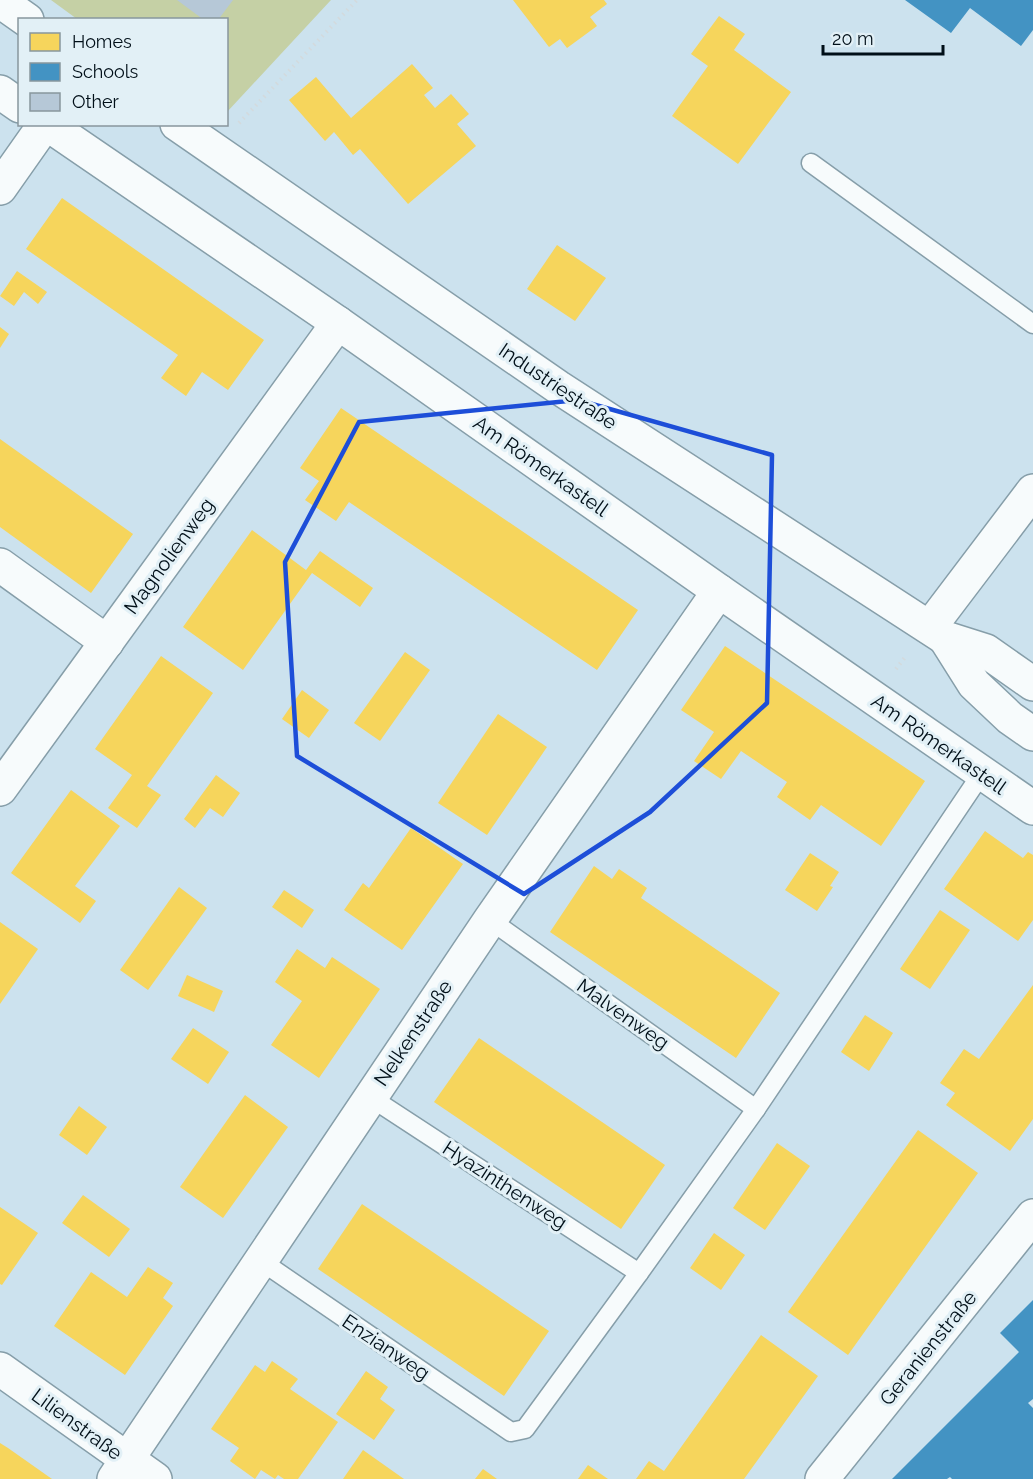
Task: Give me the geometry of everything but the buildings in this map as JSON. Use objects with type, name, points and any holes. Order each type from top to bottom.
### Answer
[{"type":"street","points":[[0,1],[24,18]]},
{"type":"street","points":[[0,92],[18,105]]},
{"type":"street","points":[[0,188],[45,126]]},
{"type":"street","name":"Am Römerkastell","points":[[49,126],[338,323],[1033,808]]},
{"type":"street","name":"Industriestraße","points":[[180,126],[558,387],[938,633],[986,651],[1033,684]]},
{"type":"street","name":"Magnolienweg","points":[[0,789],[338,323]]},
{"type":"street","points":[[938,633],[1033,491]]},
{"type":"street","points":[[0,565],[107,642]]},
{"type":"street","name":"Nelkenstraße","points":[[120,1469],[490,920],[719,591]]},
{"type":"street","name":"Industriestraße","points":[[938,633],[974,684],[1010,717],[1033,734]]},
{"type":"street","name":"Geranienstraße","points":[[822,1479],[1033,1216]]},
{"type":"street","name":"Lilienstraße","points":[[0,1369],[120,1469],[155,1479]]},
{"type":"lane","points":[[811,163],[1033,324]]},
{"type":"lane","points":[[639,1274],[756,1108],[982,773]]},
{"type":"lane","name":"Malvenweg","points":[[490,920],[756,1108]]},
{"type":"lane","name":"Hyazinthenweg","points":[[370,1097],[639,1274]]},
{"type":"lane","name":"Enzianweg","points":[[261,1261],[510,1432],[525,1429],[639,1274]]},
{"type":"path","points":[[213,150],[357,0]]},
{"type":"path","points":[[873,698],[938,633]]},
{"type":"highlighted area","points":[[578,400],[772,455],[767,703],[650,812],[524,894],[297,756],[285,562],[359,422]]},
{"type":"green space","points":[[51,0],[331,0],[228,111],[228,18],[76,18]]}]
